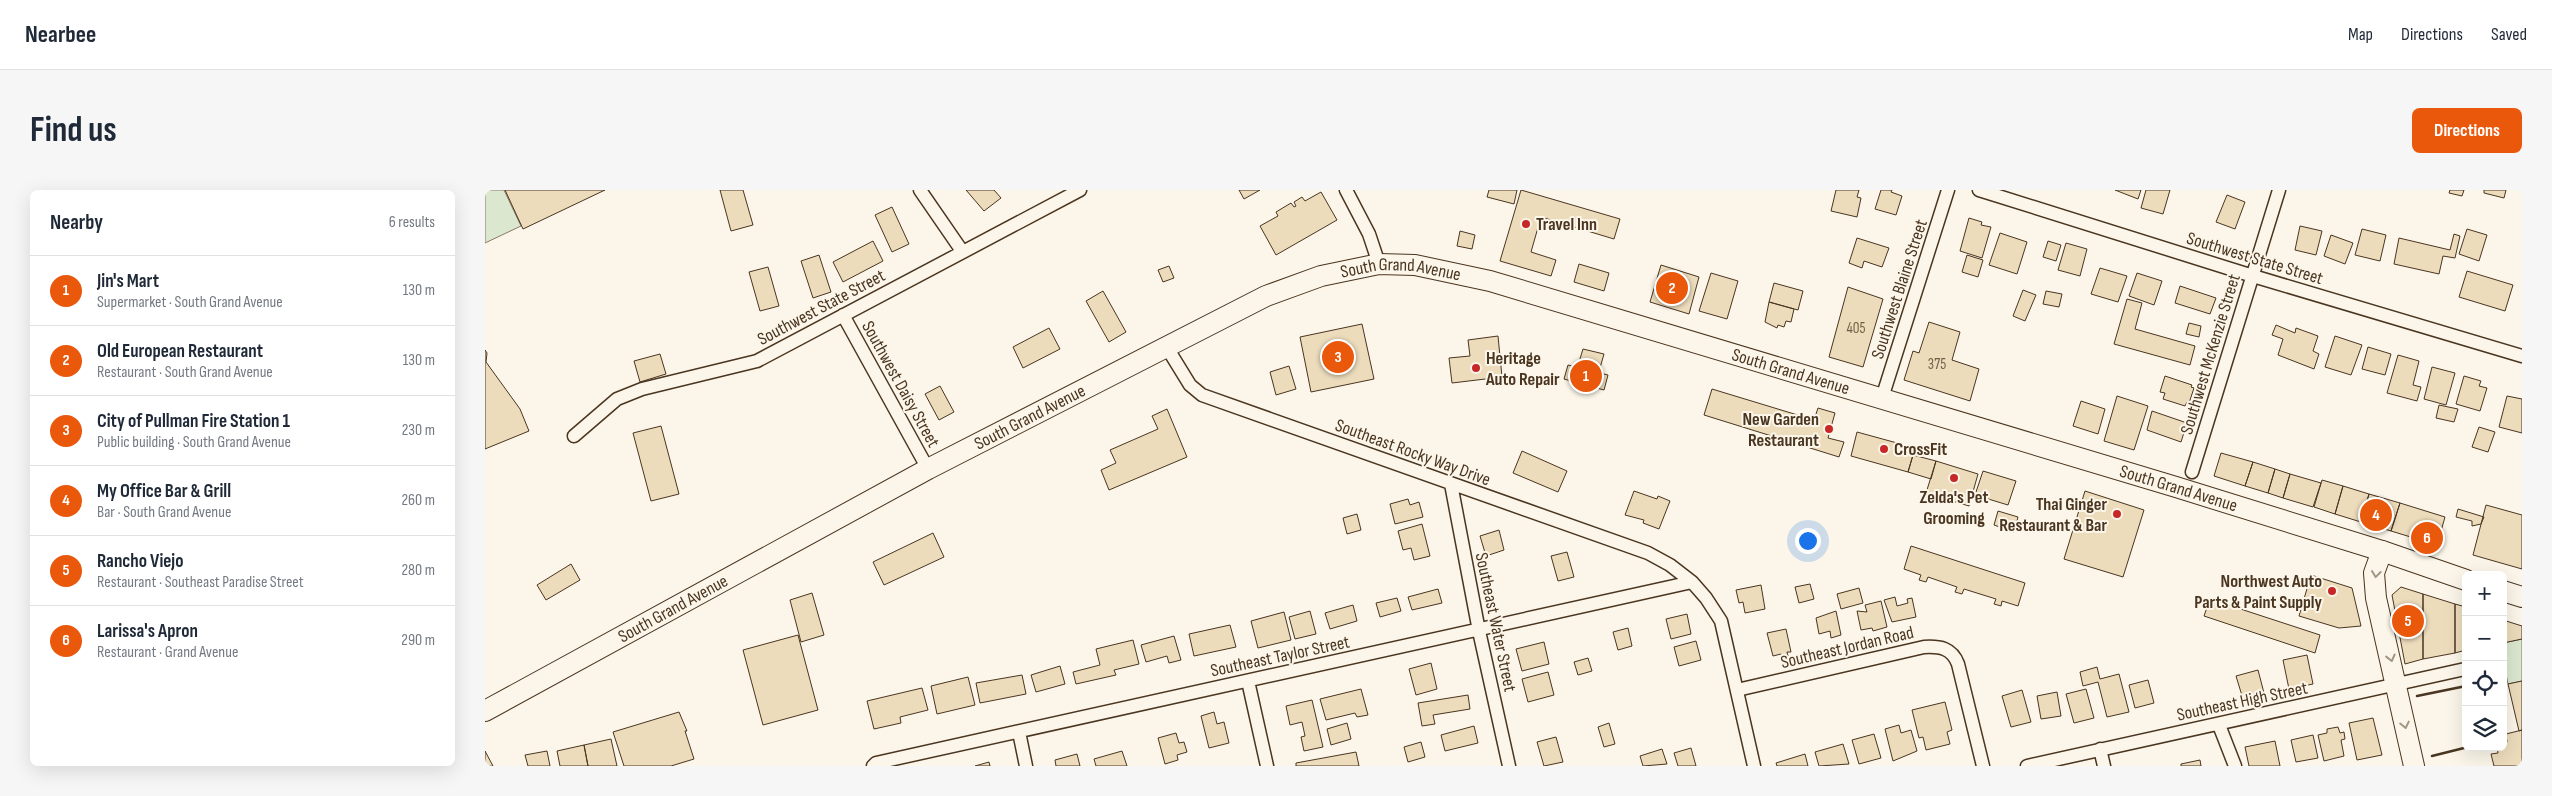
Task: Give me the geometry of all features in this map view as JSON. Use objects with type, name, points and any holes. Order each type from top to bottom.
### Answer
[{"type":"main road","name":"South Grand Avenue","points":[[485,711],[928,469],[1166,346],[1266,296],[1321,276],[1379,264],[1415,265],[1490,281],[2383,550],[2462,579]]},
{"type":"main road","points":[[2383,550],[2374,573],[2376,598],[2397,684],[2414,766]]},
{"type":"main road","points":[[2507,592],[2522,597]]},
{"type":"street","points":[[920,190],[962,251]]},
{"type":"street","name":"Southwest State Street","points":[[574,436],[617,399],[642,389],[757,361],[1080,190]]},
{"type":"street","points":[[1346,190],[1369,234],[1379,264]]},
{"type":"street","name":"Southwest Blaine Street","points":[[1882,398],[1948,190]]},
{"type":"street","name":"Southwest State Street","points":[[1979,190],[2253,276],[2522,356]]},
{"type":"street","name":"Southwest McKenzie Street","points":[[2192,472],[2279,190]]},
{"type":"street","name":"Southwest Daisy Street","points":[[843,315],[928,469]]},
{"type":"street","name":"Southeast Rocky Way Drive","points":[[1166,346],[1190,385],[1202,395],[1648,553],[1671,565],[1692,582],[1706,598],[1721,621],[1754,766]]},
{"type":"street","name":"Southeast Water Street","points":[[1451,484],[1479,631],[1509,766]]},
{"type":"street","name":"Southeast Taylor Street","points":[[875,765],[1692,582]]},
{"type":"street","name":"Southeast Jordan Road","points":[[1737,690],[1925,647],[1946,649],[1954,655],[1958,664],[1983,766]]},
{"type":"street","name":"Southeast High Street","points":[[2027,766],[2397,684],[2462,668]]},
{"type":"street","points":[[1248,681],[1267,766]]},
{"type":"street","points":[[2219,724],[2235,766]]},
{"type":"street","points":[[1019,732],[1026,766]]},
{"type":"street","points":[[2101,749],[2105,766]]},
{"type":"green space","points":[[485,190],[504,190],[521,226],[485,243]]},
{"type":"green space","points":[[2522,639],[2522,681],[2508,684],[2507,679],[2507,642]]},
{"type":"building","points":[[505,190],[605,190],[523,229]]},
{"type":"building","points":[[720,190],[743,190],[753,225],[731,231]]},
{"type":"building","points":[[966,190],[994,190],[1001,198],[984,211]]},
{"type":"building","points":[[1239,190],[1260,190],[1244,199]]},
{"type":"building","points":[[1489,190],[1517,190],[1514,204],[1487,197]]},
{"type":"building","points":[[1521,190],[1620,219],[1614,239],[1541,217],[1531,252],[1556,260],[1551,276],[1500,261]]},
{"type":"building","points":[[1836,190],[1859,190],[1857,197],[1861,198],[1857,217],[1831,211]]},
{"type":"building","points":[[1881,190],[1892,190],[1891,192],[1902,196],[1896,215],[1875,209]]},
{"type":"building","points":[[2115,190],[2141,190],[2138,199]]},
{"type":"building","points":[[2146,190],[2170,190],[2163,214],[2141,208]]},
{"type":"building","points":[[2450,190],[2464,190],[2462,196],[2449,193]]},
{"type":"building","points":[[2484,190],[2506,190],[2504,198],[2484,193]]},
{"type":"building","points":[[1321,192],[1337,220],[1276,255],[1260,226],[1278,216],[1276,212],[1291,203],[1294,207],[1296,206],[1294,202],[1302,197],[1305,201]]},
{"type":"building","points":[[2227,195],[2245,202],[2235,229],[2216,222]]},
{"type":"building","points":[[892,207],[909,244],[892,252],[875,215]]},
{"type":"building","points":[[1969,218],[1982,222],[1981,225],[1991,227],[1982,258],[1960,251]]},
{"type":"building","points":[[2300,226],[2322,231],[2316,255],[2295,250]]},
{"type":"building","points":[[2362,229],[2386,235],[2380,261],[2355,255]]},
{"type":"building","points":[[2467,229],[2487,235],[2479,261],[2459,254]]},
{"type":"building","points":[[1460,231],[1475,235],[1472,249],[1457,246]]},
{"type":"building","points":[[2000,233],[2027,242],[2017,274],[1989,265]]},
{"type":"building","points":[[2454,234],[2460,236],[2455,258],[2443,256],[2439,274],[2394,264],[2399,238],[2450,250]]},
{"type":"building","points":[[2331,235],[2353,243],[2345,264],[2324,256]]},
{"type":"building","points":[[1857,238],[1889,248],[1882,267],[1864,261],[1862,268],[1849,263]]},
{"type":"building","points":[[873,241],[883,261],[843,282],[833,262]]},
{"type":"building","points":[[2048,241],[2061,245],[2056,261],[2043,257]]},
{"type":"building","points":[[2066,243],[2087,249],[2080,276],[2058,270]]},
{"type":"building","points":[[819,255],[831,292],[813,298],[801,261]]},
{"type":"building","points":[[1967,255],[1983,260],[1978,277],[1962,272]]},
{"type":"building","points":[[1579,264],[1609,273],[1604,291],[1574,282]]},
{"type":"building","points":[[1661,265],[1699,277],[1689,314],[1650,302]]},
{"type":"building","points":[[1169,266],[1174,278],[1163,282],[1158,270]]},
{"type":"building","points":[[768,267],[779,306],[760,311],[749,272]]},
{"type":"building","points":[[2100,268],[2127,276],[2118,302],[2091,294]]},
{"type":"building","points":[[2467,271],[2513,285],[2505,311],[2459,297]]},
{"type":"building","points":[[1711,273],[1738,281],[1727,319],[1699,311]]},
{"type":"building","points":[[2137,273],[2162,281],[2154,305],[2129,296]]},
{"type":"building","points":[[1774,283],[1803,291],[1798,310],[1769,302]]},
{"type":"building","points":[[2180,286],[2216,298],[2210,314],[2175,303]]},
{"type":"building","points":[[1848,287],[1883,299],[1863,367],[1829,357]]},
{"type":"building","points":[[2023,290],[2036,295],[2025,321],[2013,316]]},
{"type":"building","points":[[1103,291],[1126,332],[1109,342],[1086,301]]},
{"type":"building","points":[[2046,291],[2062,294],[2059,307],[2043,304]]},
{"type":"building","points":[[2127,299],[2142,303],[2135,329],[2195,346],[2190,365],[2114,344]]},
{"type":"building","points":[[1769,302],[1794,309],[1791,322],[1786,321],[1784,327],[1778,325],[1777,328],[1765,322]]},
{"type":"building","points":[[1929,322],[1960,332],[1952,360],[1979,369],[1970,401],[1904,380],[1913,351],[1919,353]]},
{"type":"building","points":[[2189,323],[2201,326],[2199,337],[2186,334]]},
{"type":"building","points":[[1362,324],[1374,379],[1311,392],[1300,337]]},
{"type":"building","points":[[2276,325],[2295,333],[2296,328],[2318,336],[2313,351],[2319,354],[2314,369],[2278,355],[2283,339],[2272,335]]},
{"type":"building","points":[[1049,328],[1060,349],[1023,368],[1013,347]]},
{"type":"building","name":"Heritage Auto Repair","points":[[1498,336],[1502,377],[1452,383],[1449,358],[1470,356],[1468,340]]},
{"type":"building","points":[[2335,336],[2362,345],[2351,375],[2325,367]]},
{"type":"building","points":[[2368,347],[2391,354],[2385,375],[2362,369]]},
{"type":"building","points":[[1583,349],[1604,354],[1600,368],[1579,362]]},
{"type":"building","points":[[485,350],[487,353],[486,362],[520,409],[529,431],[485,449]]},
{"type":"building","points":[[660,354],[666,374],[640,382],[634,361]]},
{"type":"building","points":[[2398,355],[2419,361],[2413,385],[2421,387],[2417,401],[2387,393]]},
{"type":"building","points":[[1568,365],[1608,375],[1604,390],[1564,379]]},
{"type":"building","points":[[1289,366],[1296,389],[1276,395],[1270,372]]},
{"type":"building","points":[[2432,367],[2455,373],[2446,405],[2424,399]]},
{"type":"building","points":[[2165,376],[2192,385],[2191,387],[2194,388],[2189,403],[2187,402],[2185,406],[2163,399],[2165,393],[2160,392]]},
{"type":"building","points":[[2464,376],[2481,381],[2479,386],[2487,388],[2480,411],[2456,404]]},
{"type":"building","points":[[940,386],[954,412],[939,420],[925,394]]},
{"type":"building","points":[[1712,389],[1814,420],[1818,408],[1835,413],[1828,438],[1844,442],[1839,457],[1704,415]]},
{"type":"building","points":[[2117,396],[2148,406],[2134,450],[2104,441]]},
{"type":"building","points":[[2507,396],[2522,399],[2522,433],[2499,427]]},
{"type":"building","points":[[2081,401],[2105,409],[2098,434],[2073,426]]},
{"type":"building","points":[[2439,405],[2458,409],[2454,422],[2436,418]]},
{"type":"building","points":[[1167,409],[1187,457],[1109,490],[1101,470],[1116,463],[1110,450],[1158,429],[1152,416]]},
{"type":"building","points":[[2152,411],[2187,423],[2181,442],[2147,430]]},
{"type":"building","points":[[661,426],[679,494],[651,501],[633,433]]},
{"type":"building","points":[[2479,427],[2495,432],[2488,452],[2472,447]]},
{"type":"building","points":[[1857,432],[1908,446],[1913,455],[1908,472],[1851,456]]},
{"type":"building","points":[[1522,451],[1567,471],[1558,492],[1513,473]]},
{"type":"building","points":[[2221,453],[2253,462],[2245,486],[2214,476]]},
{"type":"building","points":[[1913,455],[1936,461],[1931,479],[1908,472]]},
{"type":"building","points":[[1936,461],[1978,474],[1969,506],[1926,493]]},
{"type":"building","points":[[2253,462],[2275,469],[2268,493],[2245,486]]},
{"type":"building","points":[[2275,469],[2290,474],[2283,498],[2268,493]]},
{"type":"building","points":[[1983,471],[2016,481],[2008,505],[1975,495]]},
{"type":"building","points":[[2290,474],[2321,483],[2313,507],[2283,498]]},
{"type":"building","points":[[2322,480],[2343,486],[2335,514],[2314,507]]},
{"type":"building","points":[[2343,486],[2369,494],[2361,522],[2335,514]]},
{"type":"building","points":[[1634,491],[1657,499],[1658,496],[1670,501],[1659,529],[1643,523],[1644,520],[1625,515]]},
{"type":"building","points":[[2085,491],[2144,510],[2123,577],[2064,559]]},
{"type":"building","points":[[2369,494],[2400,503],[2391,531],[2361,522]]},
{"type":"building","points":[[1408,499],[1410,505],[1419,502],[1423,517],[1395,524],[1390,504]]},
{"type":"building","points":[[2400,503],[2445,517],[2437,545],[2391,531]]},
{"type":"building","points":[[2486,505],[2522,515],[2522,569],[2473,555]]},
{"type":"building","points":[[2458,509],[2484,517],[2481,524],[2472,526],[2472,521],[2456,517]]},
{"type":"building","points":[[1998,511],[2018,517],[2014,532],[1994,525]]},
{"type":"building","points":[[1357,514],[1361,530],[1347,534],[1343,518]]},
{"type":"building","points":[[1422,524],[1430,556],[1414,560],[1411,548],[1403,550],[1398,531]]},
{"type":"building","points":[[1499,530],[1504,550],[1486,556],[1480,536]]},
{"type":"building","points":[[933,533],[944,557],[884,585],[873,562]]},
{"type":"building","points":[[1911,546],[2025,583],[2018,606],[2002,601],[2001,606],[1994,604],[1996,599],[1964,589],[1962,594],[1955,592],[1957,587],[1928,577],[1926,582],[1919,580],[1921,575],[1904,569]]},
{"type":"building","points":[[1567,552],[1574,577],[1558,581],[1551,556]]},
{"type":"building","points":[[571,564],[580,580],[546,600],[537,585]]},
{"type":"building","points":[[2311,575],[2352,588],[2361,626],[2339,628],[2299,616]]},
{"type":"building","points":[[1810,584],[1814,599],[1799,603],[1795,587]]},
{"type":"building","points":[[1761,585],[1765,609],[1745,613],[1743,602],[1739,603],[1736,590]]},
{"type":"building","points":[[2401,587],[2423,594],[2423,659],[2405,664],[2392,595]]},
{"type":"building","points":[[1859,588],[1863,603],[1841,609],[1837,594]]},
{"type":"building","points":[[1438,589],[1442,603],[1412,610],[1408,597]]},
{"type":"building","points":[[812,593],[824,635],[801,642],[790,600]]},
{"type":"building","points":[[2423,594],[2455,604],[2455,653],[2423,659]]},
{"type":"building","points":[[1895,597],[1897,606],[1908,603],[1907,599],[1912,598],[1916,617],[1892,622],[1884,600]]},
{"type":"building","points":[[1397,598],[1401,611],[1380,617],[1376,603]]},
{"type":"building","points":[[2210,599],[2320,635],[2315,653],[2204,616]]},
{"type":"building","points":[[1881,601],[1887,627],[1873,631],[1872,628],[1861,630],[1857,611],[1867,612],[1865,605]]},
{"type":"building","points":[[2455,604],[2462,606],[2462,651],[2455,653]]},
{"type":"building","points":[[1353,605],[1357,621],[1330,629],[1325,613]]},
{"type":"building","points":[[1310,611],[1316,634],[1295,639],[1289,617]]},
{"type":"building","points":[[1836,611],[1841,635],[1831,638],[1830,631],[1819,634],[1816,618]]},
{"type":"building","points":[[1284,612],[1291,640],[1258,648],[1251,621]]},
{"type":"building","points":[[1687,614],[1691,634],[1671,639],[1666,619]]},
{"type":"building","points":[[2507,621],[2522,626],[2522,639],[2507,642]]},
{"type":"building","points":[[1230,625],[1236,647],[1194,656],[1189,634]]},
{"type":"building","points":[[1628,628],[1632,646],[1618,650],[1613,632]]},
{"type":"building","points":[[1786,629],[1791,652],[1787,652],[1788,656],[1782,657],[1781,654],[1773,656],[1767,633]]},
{"type":"building","points":[[798,635],[818,710],[763,725],[743,650]]},
{"type":"building","points":[[1174,636],[1181,660],[1169,663],[1167,656],[1146,662],[1141,645]]},
{"type":"building","points":[[1133,640],[1139,664],[1114,670],[1116,675],[1076,684],[1073,672],[1100,665],[1096,649]]},
{"type":"building","points":[[1696,641],[1701,660],[1679,666],[1674,647]]},
{"type":"building","points":[[1544,642],[1549,664],[1522,671],[1516,649]]},
{"type":"building","points":[[2307,655],[2313,684],[2289,689],[2283,660]]},
{"type":"building","points":[[1588,658],[1592,671],[1578,675],[1574,662]]},
{"type":"building","points":[[1431,663],[1437,689],[1416,695],[1409,669]]},
{"type":"building","points":[[1060,666],[1065,684],[1036,692],[1031,675]]},
{"type":"building","points":[[2097,667],[2100,679],[2119,674],[2129,712],[2107,717],[2098,682],[2083,686],[2080,672]]},
{"type":"building","points":[[2258,670],[2264,693],[2243,699],[2236,676]]},
{"type":"building","points":[[1548,672],[1554,695],[1528,702],[1522,679]]},
{"type":"building","points":[[1022,675],[1026,694],[980,703],[976,683]]},
{"type":"building","points":[[968,677],[975,705],[937,714],[931,686]]},
{"type":"building","points":[[2148,680],[2154,703],[2135,708],[2129,685]]},
{"type":"building","points":[[2522,681],[2522,730],[2519,731],[2508,684]]},
{"type":"building","points":[[922,688],[928,710],[900,717],[901,723],[874,729],[867,701]]},
{"type":"building","points":[[1361,689],[1368,715],[1357,717],[1355,713],[1326,720],[1320,699]]},
{"type":"building","points":[[2086,689],[2094,718],[2074,723],[2066,694]]},
{"type":"building","points":[[2022,690],[2031,722],[2011,727],[2002,696]]},
{"type":"building","points":[[2057,692],[2061,716],[2041,719],[2037,696]]},
{"type":"building","points":[[1468,695],[1470,709],[1433,715],[1435,724],[1422,726],[1418,703]]},
{"type":"building","points":[[1312,700],[1323,747],[1304,751],[1301,737],[1305,736],[1302,722],[1290,725],[1286,706]]},
{"type":"building","points":[[1945,702],[1952,730],[1947,732],[1950,744],[1926,750],[1923,737],[1919,738],[1912,710]]},
{"type":"building","points":[[679,712],[687,731],[685,731],[694,759],[671,766],[624,766],[613,732]]},
{"type":"building","points":[[1214,712],[1217,724],[1224,722],[1229,743],[1209,748],[1201,716]]},
{"type":"building","points":[[2373,718],[2382,755],[2357,760],[2349,723]]},
{"type":"building","points":[[1347,723],[1351,739],[1331,745],[1327,729]]},
{"type":"building","points":[[1609,723],[1615,744],[1604,747],[1598,727]]},
{"type":"building","points":[[1899,725],[1901,733],[1911,730],[1917,751],[1893,761],[1885,729]]},
{"type":"building","points":[[1474,726],[1478,743],[1445,751],[1441,735]]},
{"type":"building","points":[[2338,727],[2340,733],[2344,732],[2345,739],[2341,740],[2344,756],[2324,761],[2318,735],[2327,733],[2327,729]]},
{"type":"building","points":[[2522,730],[2522,766],[2494,766],[2491,754],[2498,753],[2498,751],[2507,751],[2507,734]]},
{"type":"building","points":[[1176,733],[1179,743],[1184,742],[1187,752],[1177,755],[1178,760],[1165,764],[1158,738]]},
{"type":"building","points":[[1874,734],[1881,758],[1859,764],[1852,740]]},
{"type":"building","points":[[2313,735],[2318,758],[2296,762],[2291,740]]},
{"type":"building","points":[[1556,737],[1563,762],[1544,766],[1537,742]]},
{"type":"building","points":[[611,739],[617,766],[588,766],[584,745]]},
{"type":"building","points":[[2275,741],[2280,766],[2249,766],[2245,747]]},
{"type":"building","points":[[1421,742],[1425,757],[1408,762],[1404,747]]},
{"type":"building","points":[[1843,744],[1849,764],[1819,766],[1815,752]]},
{"type":"building","points":[[584,745],[588,766],[560,766],[557,751]]},
{"type":"building","points":[[1691,748],[1696,766],[1678,766],[1674,753]]},
{"type":"building","points":[[1662,749],[1667,764],[1643,766],[1640,756]]},
{"type":"building","points":[[485,751],[493,766],[485,766]]},
{"type":"building","points":[[547,751],[550,766],[528,766],[525,755]]},
{"type":"building","points":[[1122,751],[1127,766],[1096,766],[1094,759]]},
{"type":"building","points":[[1356,752],[1359,766],[1296,766],[1296,763]]},
{"type":"building","points":[[1077,754],[1080,766],[1056,766],[1055,760]]},
{"type":"building","points":[[1805,754],[1808,766],[1777,766],[1776,763]]},
{"type":"building","points":[[2200,760],[2201,766],[2181,766],[2181,764]]},
{"type":"building","points":[[989,762],[990,766],[975,766]]},
{"type":"wall","points":[[2417,696],[2462,687]]},
{"type":"wall","points":[[2432,756],[2462,748]]},
{"type":"place","name":"Travel Inn","points":[[1526,224]]},
{"type":"place","name":"Old European Restaurant","points":[[1672,288]]},
{"type":"place","name":"City of Pullman Fire Station 1","points":[[1338,357]]},
{"type":"place","name":"Heritage Auto Repair","points":[[1476,368]]},
{"type":"place","name":"Jin's Mart","points":[[1586,376]]},
{"type":"place","name":"New Garden Restaurant","points":[[1829,429]]},
{"type":"place","name":"CrossFit","points":[[1884,449]]},
{"type":"place","name":"Zelda's Pet Grooming","points":[[1954,478]]},
{"type":"place","name":"Thai Ginger Restaurant & Bar","points":[[2117,514]]},
{"type":"place","name":"My Office Bar & Grill","points":[[2376,515]]},
{"type":"place","name":"Larissa's Apron","points":[[2427,538]]},
{"type":"place","name":"Northwest Auto Parts & Paint Supply","points":[[2332,591]]},
{"type":"place","name":"Rancho Viejo","points":[[2408,621]]}]
